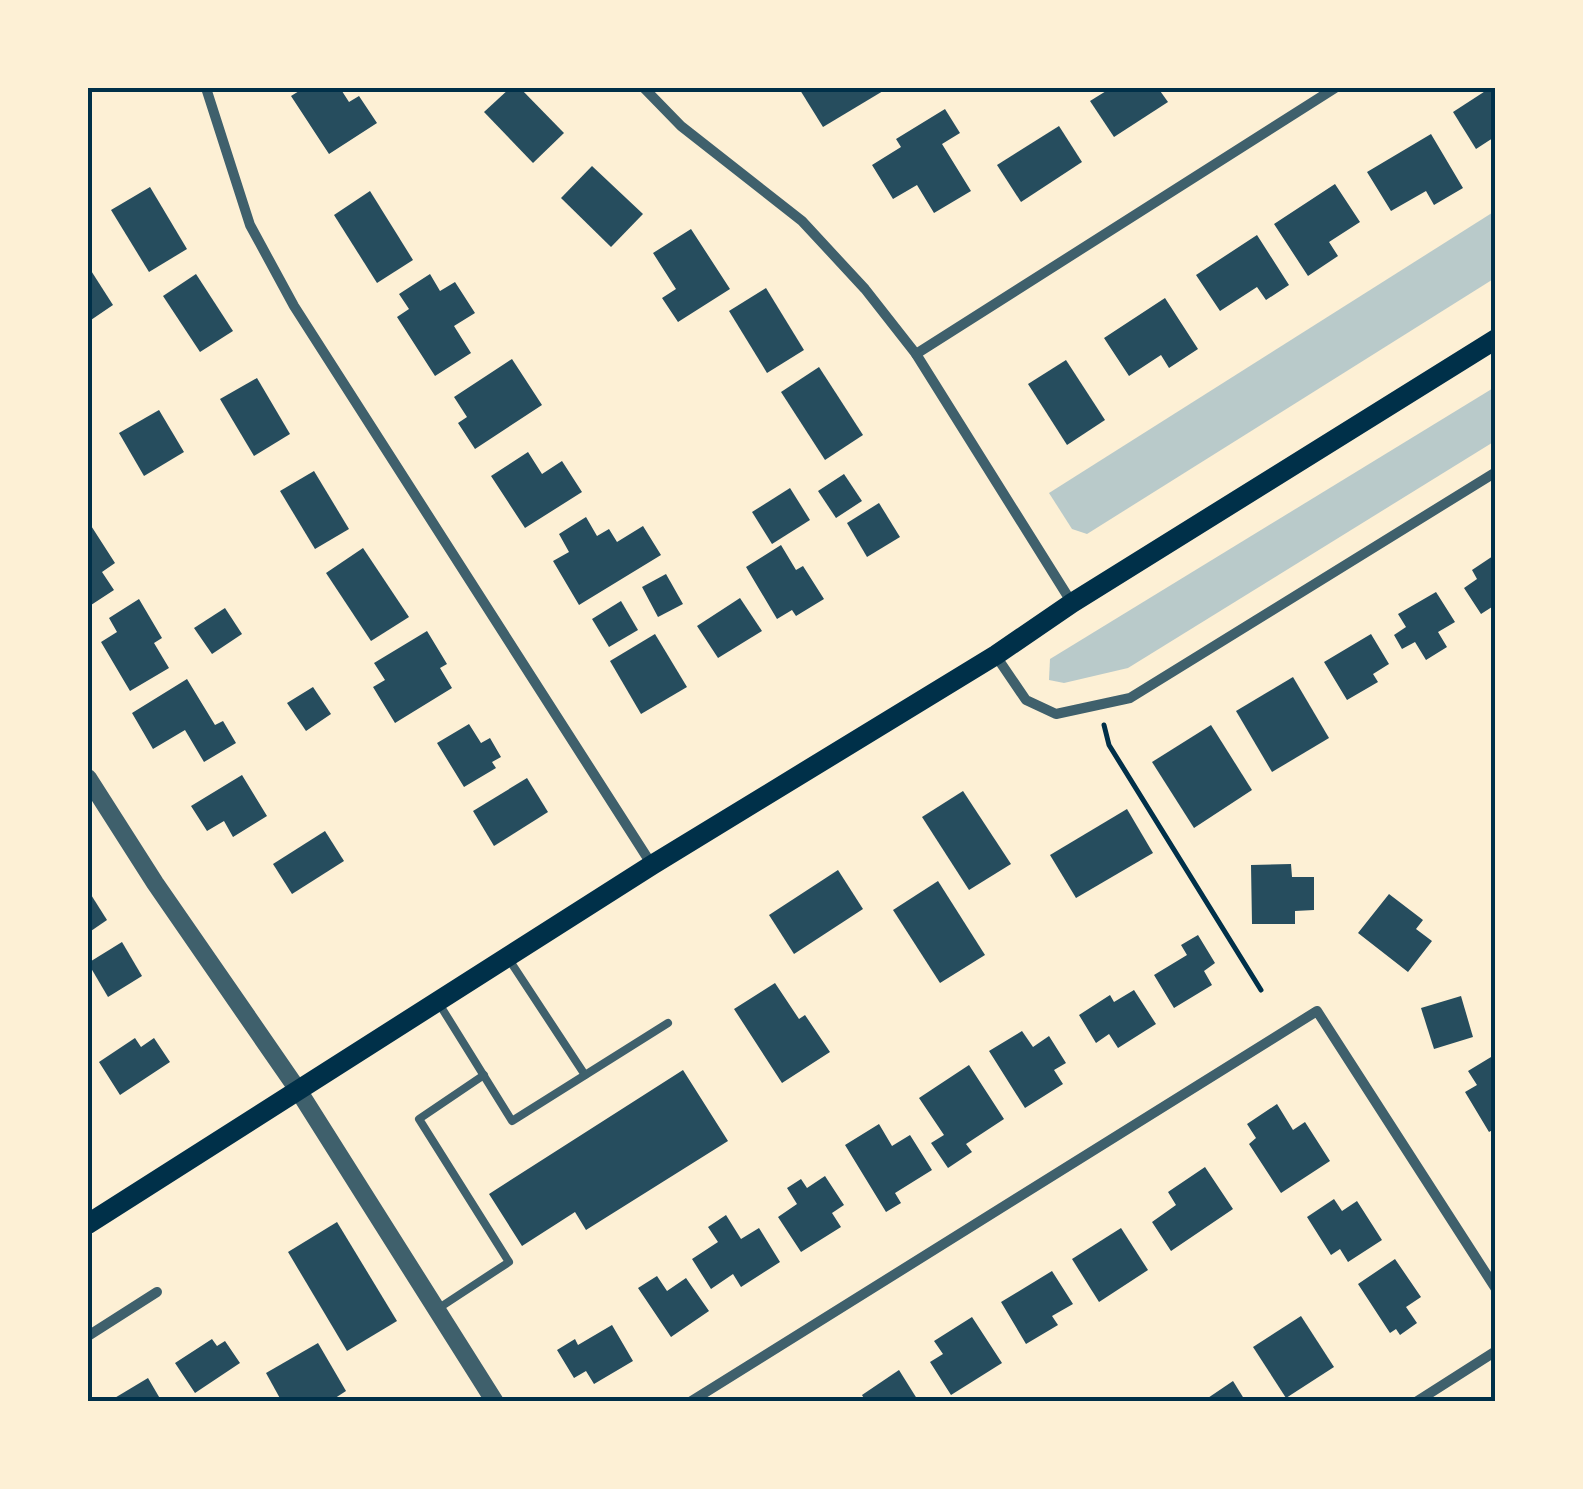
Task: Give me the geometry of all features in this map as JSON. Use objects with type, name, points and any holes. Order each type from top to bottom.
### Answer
[{"type":"main road","points":[[88,1224],[1496,338]]},
{"type":"street","points":[[206,88],[250,225],[294,306],[652,866]]},
{"type":"street","points":[[644,88],[681,126],[802,222],[866,289],[916,354],[1072,603]]},
{"type":"street","points":[[916,354],[1334,88]]},
{"type":"street","points":[[996,655],[1026,700],[1056,714],[1130,698],[1496,472]]},
{"type":"street","points":[[88,778],[155,884],[298,1090],[495,1402]]},
{"type":"street","points":[[690,1402],[1318,1011],[1496,1289]]},
{"type":"street","points":[[88,1336],[157,1292]]},
{"type":"street","points":[[1416,1402],[1496,1351]]},
{"type":"lane","points":[[508,957],[585,1075]]},
{"type":"lane","points":[[438,1002],[512,1121],[668,1022]]},
{"type":"lane","points":[[437,1309],[509,1262],[419,1119],[484,1075]]},
{"type":"path","points":[[1104,724],[1110,744],[1261,990]]},
{"type":"shaded area","points":[[1495,211],[1495,278],[1087,534],[1072,529],[1049,493]]},
{"type":"shaded area","points":[[1495,387],[1495,441],[1128,668],[1064,683],[1049,680],[1050,659]]},
{"type":"building","points":[[304,88],[340,88],[349,102],[359,96],[377,123],[329,154],[291,96]]},
{"type":"building","points":[[510,88],[520,88],[564,133],[533,163],[484,112]]},
{"type":"building","points":[[888,88],[823,127],[800,90]]},
{"type":"building","points":[[1111,88],[1158,88],[1168,102],[1114,137],[1090,101]]},
{"type":"building","points":[[1496,88],[1496,136],[1476,149],[1453,112]]},
{"type":"building","points":[[945,109],[960,133],[942,144],[971,191],[934,213],[917,185],[893,199],[872,165],[901,147],[896,139]]},
{"type":"building","points":[[1059,126],[1082,162],[1021,202],[997,165]]},
{"type":"building","points":[[1431,134],[1463,188],[1434,205],[1426,191],[1391,211],[1367,172]]},
{"type":"building","points":[[592,166],[643,214],[611,247],[561,198]]},
{"type":"building","points":[[1335,184],[1360,222],[1329,242],[1338,256],[1308,276],[1274,224]]},
{"type":"building","points":[[150,187],[187,249],[149,272],[111,210]]},
{"type":"building","points":[[370,191],[413,260],[377,283],[334,215]]},
{"type":"building","points":[[691,229],[730,289],[678,322],[662,298],[676,289],[653,253]]},
{"type":"building","points":[[1257,235],[1289,285],[1266,300],[1257,287],[1220,311],[1196,275]]},
{"type":"building","points":[[88,266],[113,305],[88,322]]},
{"type":"building","points":[[196,274],[233,331],[200,352],[163,296]]},
{"type":"building","points":[[430,274],[440,291],[455,282],[475,313],[454,326],[471,353],[435,376],[397,317],[409,309],[399,294]]},
{"type":"building","points":[[766,288],[804,350],[767,373],[729,311]]},
{"type":"building","points":[[1165,298],[1198,349],[1169,368],[1161,355],[1129,376],[1104,338]]},
{"type":"building","points":[[512,359],[542,405],[475,449],[458,423],[467,417],[454,397]]},
{"type":"building","points":[[1066,360],[1105,420],[1067,445],[1028,384]]},
{"type":"building","points":[[819,367],[863,435],[825,460],[781,392]]},
{"type":"building","points":[[257,378],[290,434],[254,456],[220,399]]},
{"type":"building","points":[[159,410],[184,452],[144,476],[119,433]]},
{"type":"building","points":[[528,452],[542,474],[562,461],[582,492],[525,528],[491,476]]},
{"type":"building","points":[[314,471],[349,529],[315,549],[280,491]]},
{"type":"building","points":[[844,474],[862,501],[836,518],[818,491]]},
{"type":"building","points":[[790,488],[810,520],[772,544],[752,512]]},
{"type":"building","points":[[879,503],[900,537],[867,557],[847,523]]},
{"type":"building","points":[[586,517],[597,536],[609,529],[617,542],[643,526],[661,555],[579,605],[553,561],[569,552],[559,534]]},
{"type":"building","points":[[88,521],[115,563],[102,572],[114,590],[88,607]]},
{"type":"building","points":[[781,545],[796,570],[803,566],[824,599],[796,616],[792,610],[777,619],[746,567]]},
{"type":"building","points":[[363,548],[409,617],[371,641],[326,573]]},
{"type":"building","points":[[1496,554],[1496,596],[1491,599],[1495,605],[1481,614],[1464,588],[1477,579],[1472,570]]},
{"type":"building","points":[[666,574],[683,604],[658,617],[642,587]]},
{"type":"building","points":[[1436,592],[1455,622],[1438,632],[1447,647],[1426,660],[1415,642],[1402,649],[1394,635],[1406,627],[1398,614]]},
{"type":"building","points":[[740,598],[762,631],[718,658],[697,626]]},
{"type":"building","points":[[139,599],[162,638],[154,643],[169,668],[130,691],[101,642],[117,632],[109,618]]},
{"type":"building","points":[[621,601],[638,630],[609,647],[592,619]]},
{"type":"building","points":[[225,608],[242,634],[212,654],[194,628]]},
{"type":"building","points":[[427,631],[447,664],[440,668],[452,688],[395,723],[373,687],[385,680],[374,663]]},
{"type":"building","points":[[655,634],[687,687],[641,714],[610,661]]},
{"type":"building","points":[[1371,634],[1389,664],[1373,674],[1378,682],[1347,700],[1324,662]]},
{"type":"building","points":[[1293,677],[1329,738],[1272,772],[1236,711]]},
{"type":"building","points":[[187,679],[215,725],[223,721],[236,743],[204,762],[185,730],[153,749],[132,713]]},
{"type":"building","points":[[313,687],[331,714],[306,731],[287,703]]},
{"type":"building","points":[[469,724],[481,743],[490,738],[501,757],[492,762],[496,768],[464,787],[437,743]]},
{"type":"building","points":[[1211,725],[1252,790],[1194,828],[1152,762]]},
{"type":"building","points":[[242,775],[267,816],[233,837],[224,821],[207,831],[191,806]]},
{"type":"building","points":[[527,778],[548,812],[494,846],[473,811]]},
{"type":"building","points":[[963,791],[1011,864],[969,890],[922,817]]},
{"type":"building","points":[[1127,809],[1153,853],[1076,898],[1050,855]]},
{"type":"building","points":[[325,831],[344,861],[292,894],[273,864]]},
{"type":"building","points":[[1291,864],[1292,877],[1314,877],[1314,910],[1295,911],[1295,924],[1252,924],[1251,865]]},
{"type":"building","points":[[838,870],[863,909],[794,954],[769,915]]},
{"type":"building","points":[[938,881],[985,955],[940,983],[893,910]]},
{"type":"building","points":[[88,890],[107,920],[88,933]]},
{"type":"building","points":[[1389,894],[1423,920],[1416,929],[1432,941],[1408,972],[1358,933]]},
{"type":"building","points":[[1198,935],[1215,963],[1204,971],[1212,985],[1174,1008],[1154,975],[1187,955],[1181,945]]},
{"type":"building","points":[[122,942],[142,976],[108,997],[88,963]]},
{"type":"building","points":[[775,983],[799,1019],[805,1015],[830,1052],[782,1083],[734,1009]]},
{"type":"building","points":[[1134,990],[1156,1024],[1118,1048],[1109,1034],[1096,1043],[1079,1015],[1110,995],[1114,1002]]},
{"type":"building","points":[[1461,996],[1473,1037],[1434,1049],[1421,1008]]},
{"type":"building","points":[[1022,1031],[1033,1047],[1049,1036],[1066,1063],[1054,1070],[1063,1084],[1025,1108],[989,1051]]},
{"type":"building","points":[[135,1038],[141,1047],[154,1038],[170,1062],[120,1095],[99,1062]]},
{"type":"building","points":[[1496,1054],[1496,1128],[1489,1132],[1465,1092],[1477,1085],[1468,1071]]},
{"type":"building","points":[[969,1065],[1004,1119],[966,1144],[972,1152],[948,1168],[931,1143],[944,1135],[919,1098]]},
{"type":"building","points":[[683,1070],[728,1141],[586,1230],[575,1212],[522,1246],[489,1194]]},
{"type":"building","points":[[1277,1104],[1293,1130],[1305,1122],[1330,1161],[1281,1193],[1249,1144],[1256,1138],[1247,1124]]},
{"type":"building","points":[[879,1124],[892,1146],[910,1135],[932,1170],[895,1193],[901,1203],[886,1212],[845,1145]]},
{"type":"building","points":[[1205,1167],[1233,1209],[1171,1251],[1152,1222],[1176,1205],[1168,1192]]},
{"type":"building","points":[[825,1176],[844,1205],[832,1213],[841,1227],[801,1252],[778,1217],[797,1204],[787,1188],[801,1179],[807,1188]]},
{"type":"building","points":[[1334,1199],[1342,1211],[1357,1201],[1382,1240],[1348,1262],[1340,1249],[1331,1255],[1307,1217]]},
{"type":"building","points":[[726,1215],[741,1239],[759,1228],[780,1262],[741,1287],[733,1274],[711,1289],[692,1259],[718,1242],[708,1227]]},
{"type":"building","points":[[337,1222],[397,1321],[347,1351],[288,1252]]},
{"type":"building","points":[[1121,1228],[1148,1270],[1099,1302],[1072,1259]]},
{"type":"building","points":[[1395,1259],[1421,1297],[1406,1307],[1417,1323],[1400,1335],[1396,1329],[1390,1333],[1358,1284]]},
{"type":"building","points":[[1052,1271],[1073,1304],[1052,1316],[1058,1325],[1026,1344],[1001,1302]]},
{"type":"building","points":[[657,1276],[667,1291],[686,1278],[709,1311],[671,1337],[638,1288]]},
{"type":"building","points":[[1301,1316],[1334,1367],[1286,1398],[1253,1347]]},
{"type":"building","points":[[972,1317],[1002,1363],[951,1395],[930,1362],[943,1354],[934,1341]]},
{"type":"building","points":[[612,1325],[633,1361],[594,1384],[586,1371],[574,1378],[557,1350],[575,1339],[578,1345]]},
{"type":"building","points":[[212,1339],[217,1346],[225,1341],[240,1363],[195,1393],[175,1363]]},
{"type":"building","points":[[318,1343],[346,1391],[329,1402],[282,1402],[266,1373]]},
{"type":"building","points":[[899,1370],[919,1402],[866,1402],[862,1395]]},
{"type":"building","points":[[148,1378],[162,1402],[113,1399]]},
{"type":"building","points":[[1233,1381],[1246,1402],[1202,1402]]}]
